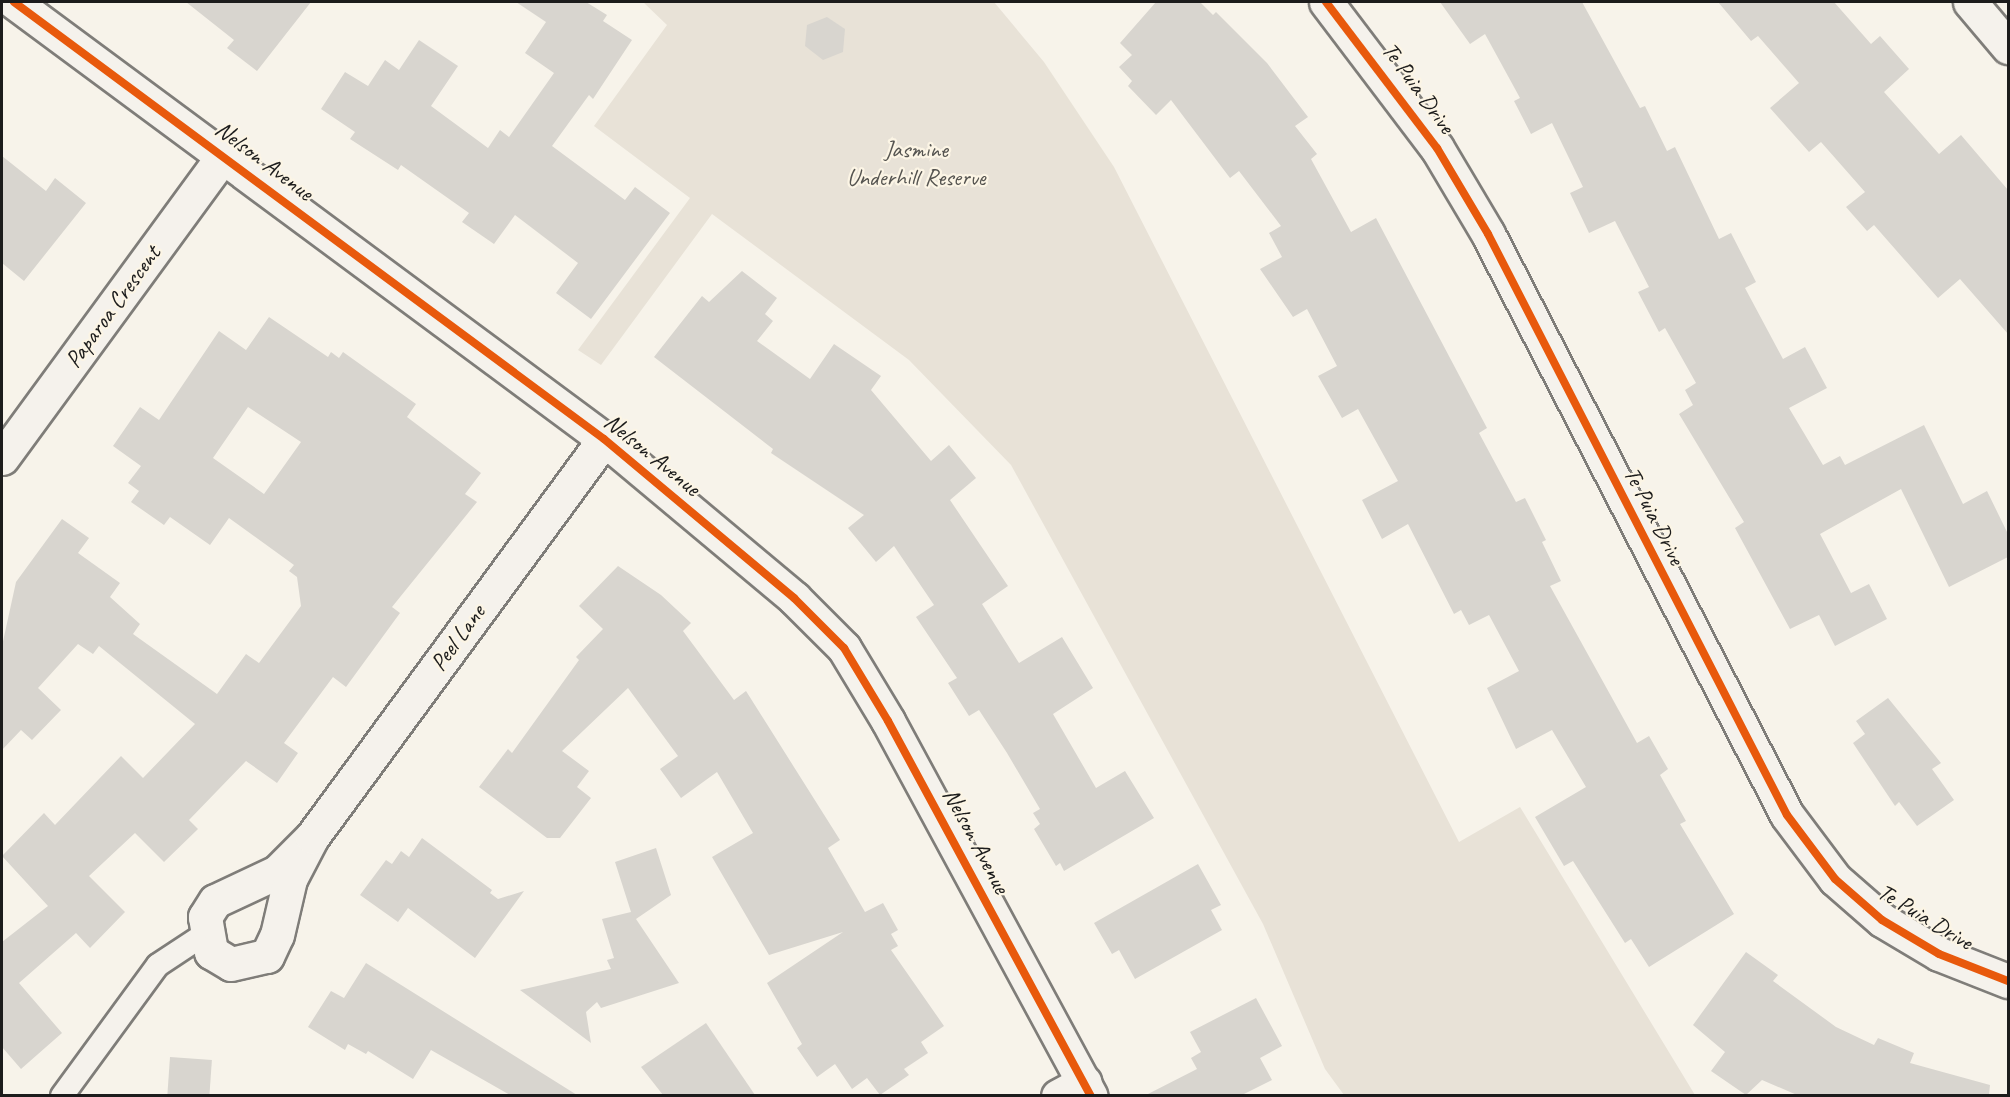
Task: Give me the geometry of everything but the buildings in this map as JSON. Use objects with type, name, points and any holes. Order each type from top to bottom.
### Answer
[{"type":"street","name":"Nelson Avenue","points":[[14,2],[224,155],[604,439],[794,598],[844,648],[888,721],[1078,1091]]},
{"type":"street","name":"Te Puia Drive","points":[[1326,2],[1437,147],[1488,234],[1787,815],[1835,879],[1882,920],[1939,954],[2008,981]]},
{"type":"street","points":[[1973,2],[2008,47]]},
{"type":"street","name":"Paparoa Crescent","points":[[2,458],[224,155]]},
{"type":"street","name":"Peel Lane","points":[[312,837],[277,872],[215,901],[205,917],[205,934],[211,952],[231,964],[267,956],[277,935],[290,879],[312,837],[604,439]]},
{"type":"lane","points":[[62,1095],[158,965],[205,934]]},
{"type":"green space","name":"Jasmine Underhill Reserve","points":[[643,2],[994,2],[1044,62],[1114,167],[1459,842],[1520,807],[1695,1095],[1344,1095],[1325,1069],[1263,924],[1011,465],[909,360],[712,214],[601,365],[578,350],[690,198],[594,126],[667,25]]},
{"type":"cycle path","points":[[14,2],[604,439],[794,598],[844,648],[888,721],[1091,1096]]},
{"type":"cycle path","points":[[1326,2],[1437,148],[1488,234],[1787,815],[1835,879],[1882,920],[1939,954],[2008,981]]}]
